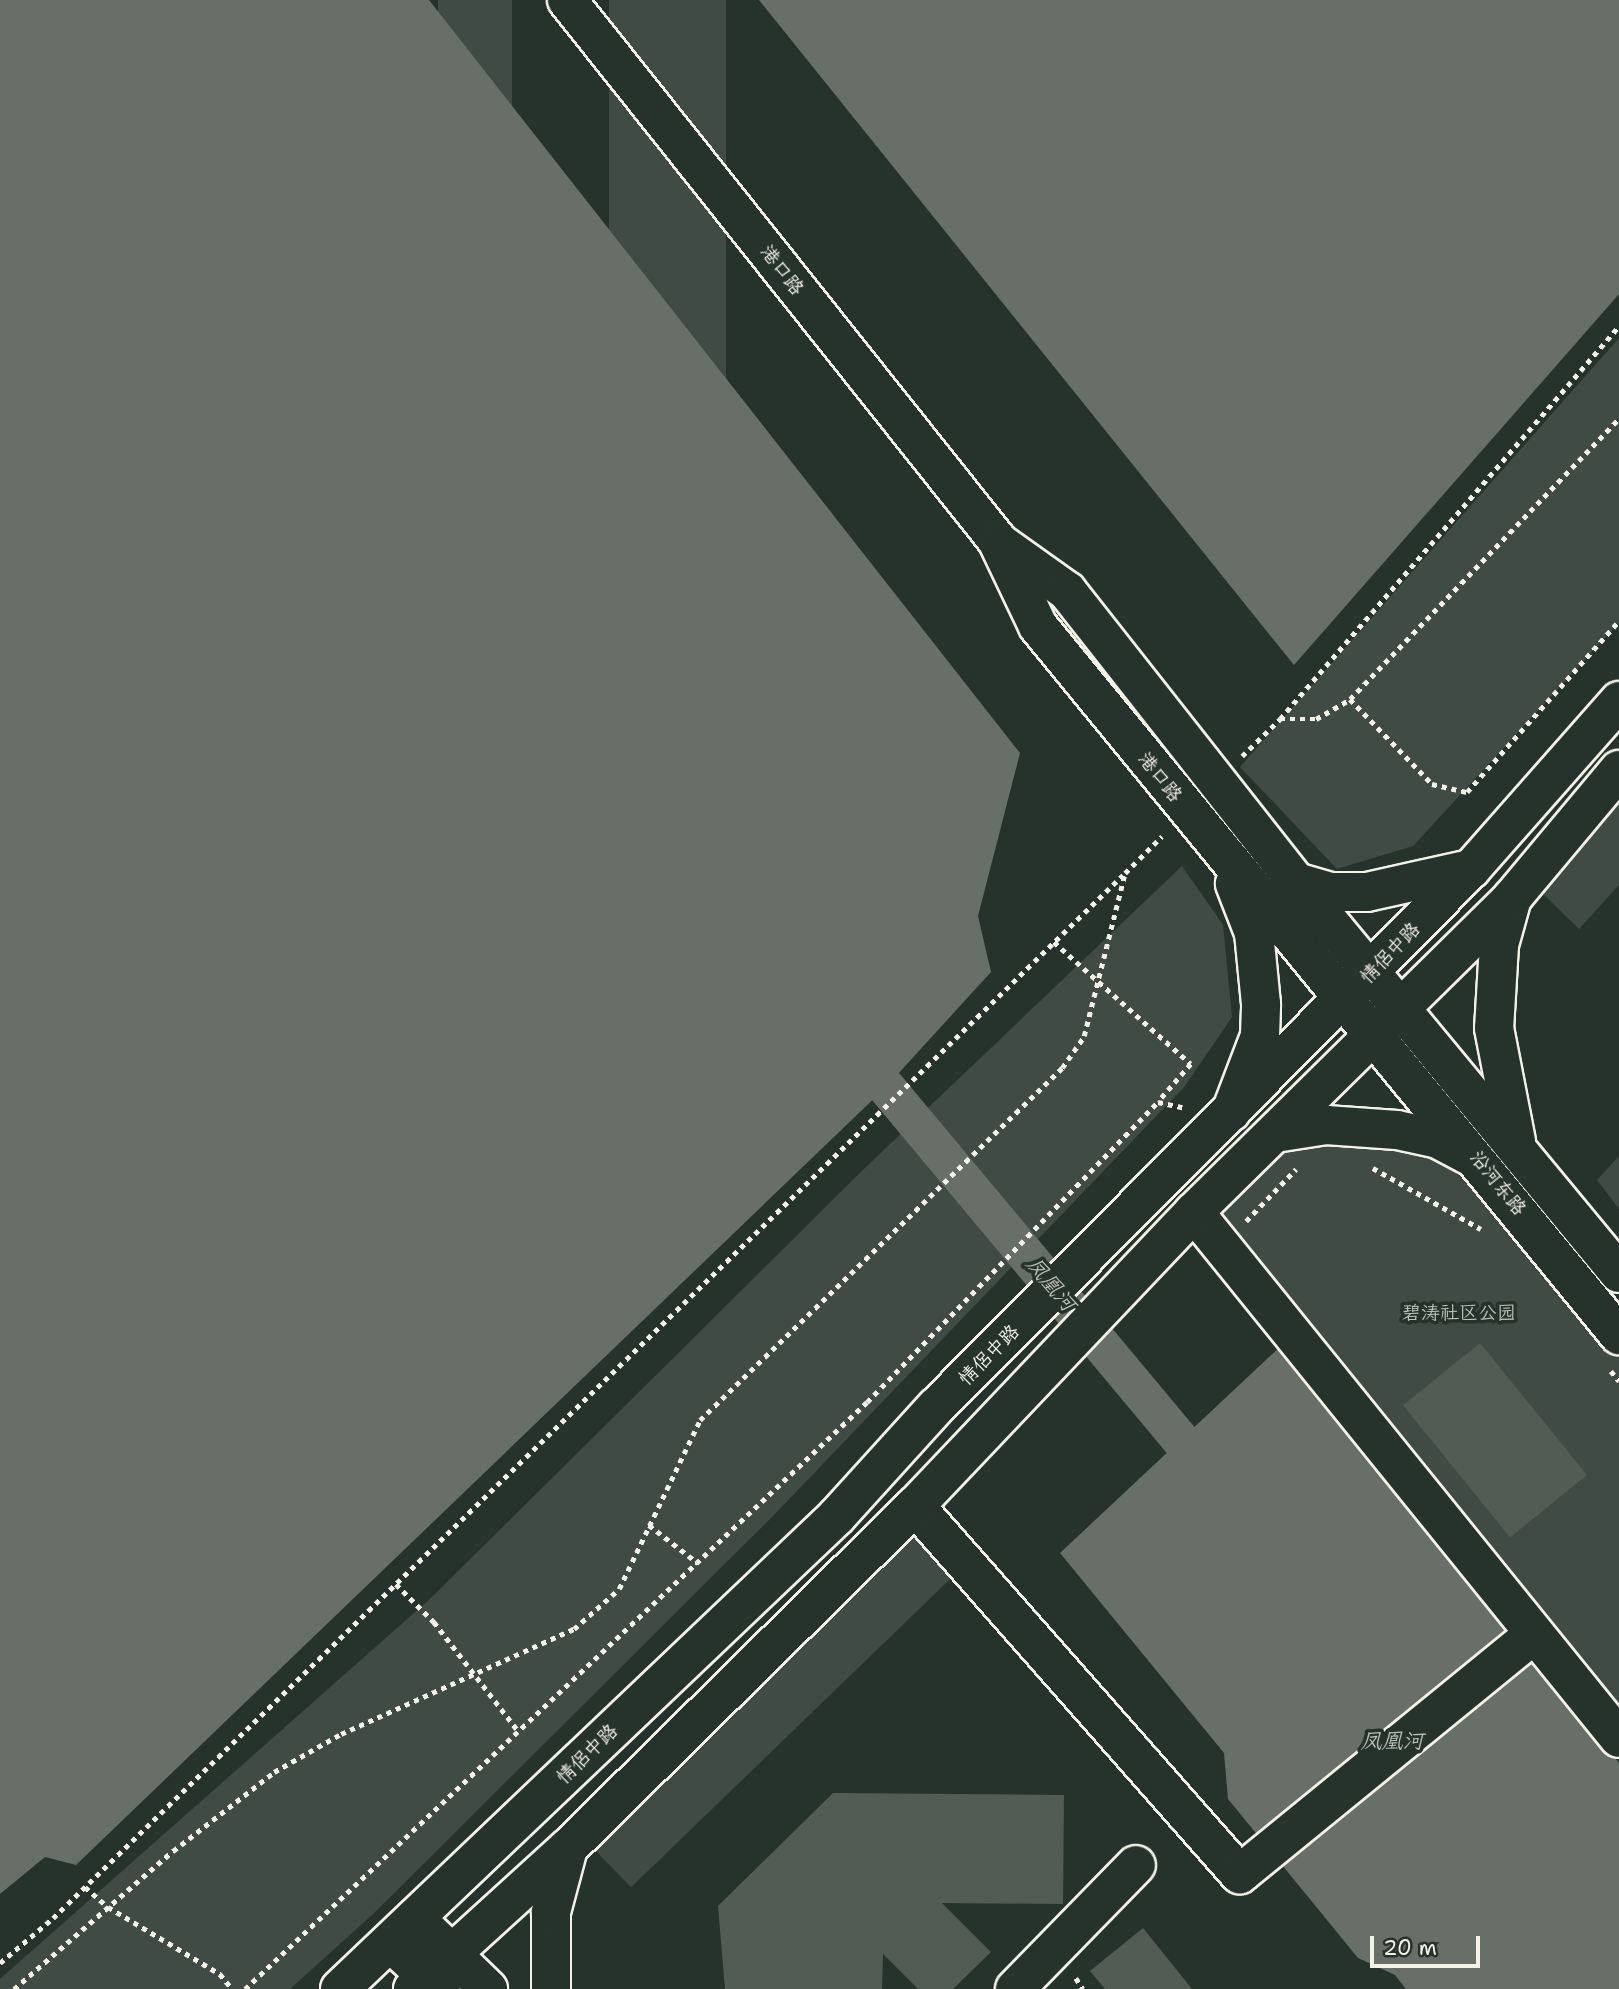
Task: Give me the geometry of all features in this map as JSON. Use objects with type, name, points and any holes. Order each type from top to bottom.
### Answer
[{"type":"main road","name":"港口路","points":[[566,0],[997,540],[1038,626],[1187,811],[1345,1000]]},
{"type":"main road","name":"港口路","points":[[997,540],[1067,591],[1296,882],[1371,972]]},
{"type":"main road","name":"情侶中路","points":[[340,1989],[837,1516],[936,1407],[1229,1117],[1471,869],[1619,701]]},
{"type":"main road","points":[[433,1977],[915,1506],[964,1450],[1194,1212],[1512,898],[1619,770]]},
{"type":"main road","points":[[1224,856],[1254,933],[1262,973],[1260,1036],[1229,1117]]},
{"type":"main road","points":[[1296,882],[1330,892],[1367,892],[1471,869]]},
{"type":"main road","points":[[1512,898],[1499,945],[1494,1028],[1517,1147]]},
{"type":"main road","name":"沿河东路","points":[[1371,972],[1619,1273]]},
{"type":"main road","name":"沿河东路","points":[[1345,1000],[1482,1162],[1611,1348]]},
{"type":"main road","points":[[1275,1133],[1326,1125],[1397,1129],[1436,1138],[1482,1162]]},
{"type":"main road","points":[[1194,1212],[1533,1635],[1619,1738]]},
{"type":"main road","points":[[915,1506],[1240,1874],[1533,1635]]},
{"type":"main road","points":[[551,1989],[551,1912],[568,1848]]},
{"type":"main road","points":[[1015,1989],[1136,1865]]},
{"type":"main road","points":[[402,1930],[433,1977],[488,1989]]},
{"type":"path","points":[[1217,782],[1280,719],[1619,326]]},
{"type":"path","points":[[1280,719],[1316,719],[1350,699],[1619,418]]},
{"type":"path","points":[[1350,699],[1432,784],[1467,792],[1619,621]]},
{"type":"path","points":[[0,1963],[85,1887],[1187,811]]},
{"type":"path","points":[[14,1989],[108,1907],[274,1772],[341,1734],[574,1629],[619,1589],[700,1420],[1062,1068],[1084,1036],[1125,873]]},
{"type":"path","points":[[1054,942],[1096,984],[1191,1064],[1158,1102]]},
{"type":"path","points":[[245,1989],[698,1563],[903,1365],[1126,1136]]},
{"type":"path","points":[[1222,1246],[1306,1159]]},
{"type":"path","points":[[1360,1160],[1490,1234]]},
{"type":"path","points":[[1611,1348],[1619,1381]]},
{"type":"path","points":[[649,1525],[698,1563]]},
{"type":"path","points":[[396,1584],[434,1622],[519,1732]]},
{"type":"path","points":[[85,1887],[108,1907],[220,1974],[232,1989]]},
{"type":"green space","points":[[438,0],[512,0],[512,1087],[438,1087]]},
{"type":"green space","points":[[609,0],[726,0],[726,959],[609,959]]},
{"type":"green space","points":[[1619,338],[1619,623],[1413,846],[1337,869],[1240,767]]},
{"type":"green space","points":[[1619,784],[1619,885],[1579,929],[1533,884]]},
{"type":"green space","points":[[1182,866],[1223,925],[1232,1017],[1185,1086],[772,1517],[372,1915],[290,1989],[0,1989],[0,1979],[431,1598],[867,1166]]},
{"type":"green space","name":"碧涛社区公园","points":[[1300,1117],[1400,1127],[1548,1208],[1619,1301],[1619,1723],[1207,1213]]},
{"type":"green space","points":[[1619,1156],[1619,1209],[1597,1180]]},
{"type":"green space","points":[[904,1525],[953,1576],[631,1887],[582,1836]]},
{"type":"water","points":[[0,0],[429,0],[1020,753],[978,916],[991,972],[886,1087],[76,1865],[45,1857],[0,1894]]},
{"type":"water","points":[[759,0],[1619,0],[1619,294],[1294,665]]},
{"type":"water","name":"凤凰河","points":[[1284,1343],[1619,1763],[1619,1989],[1406,1989],[1395,1975],[1358,1958],[1228,1799],[1224,1753],[1060,1553]]},
{"type":"building","points":[[1480,1343],[1587,1475],[1510,1537],[1403,1405]]},
{"type":"building","points":[[833,1793],[1064,1795],[1063,1904],[942,1903],[991,1952],[953,1989],[918,1989],[883,1954],[882,1989],[725,1989],[718,1906]]},
{"type":"building","points":[[1143,1928],[1192,1989],[1105,1989],[1090,1971]]},
{"type":"waterway","name":"凤凰河","points":[[886,1087],[1214,1480]]}]
